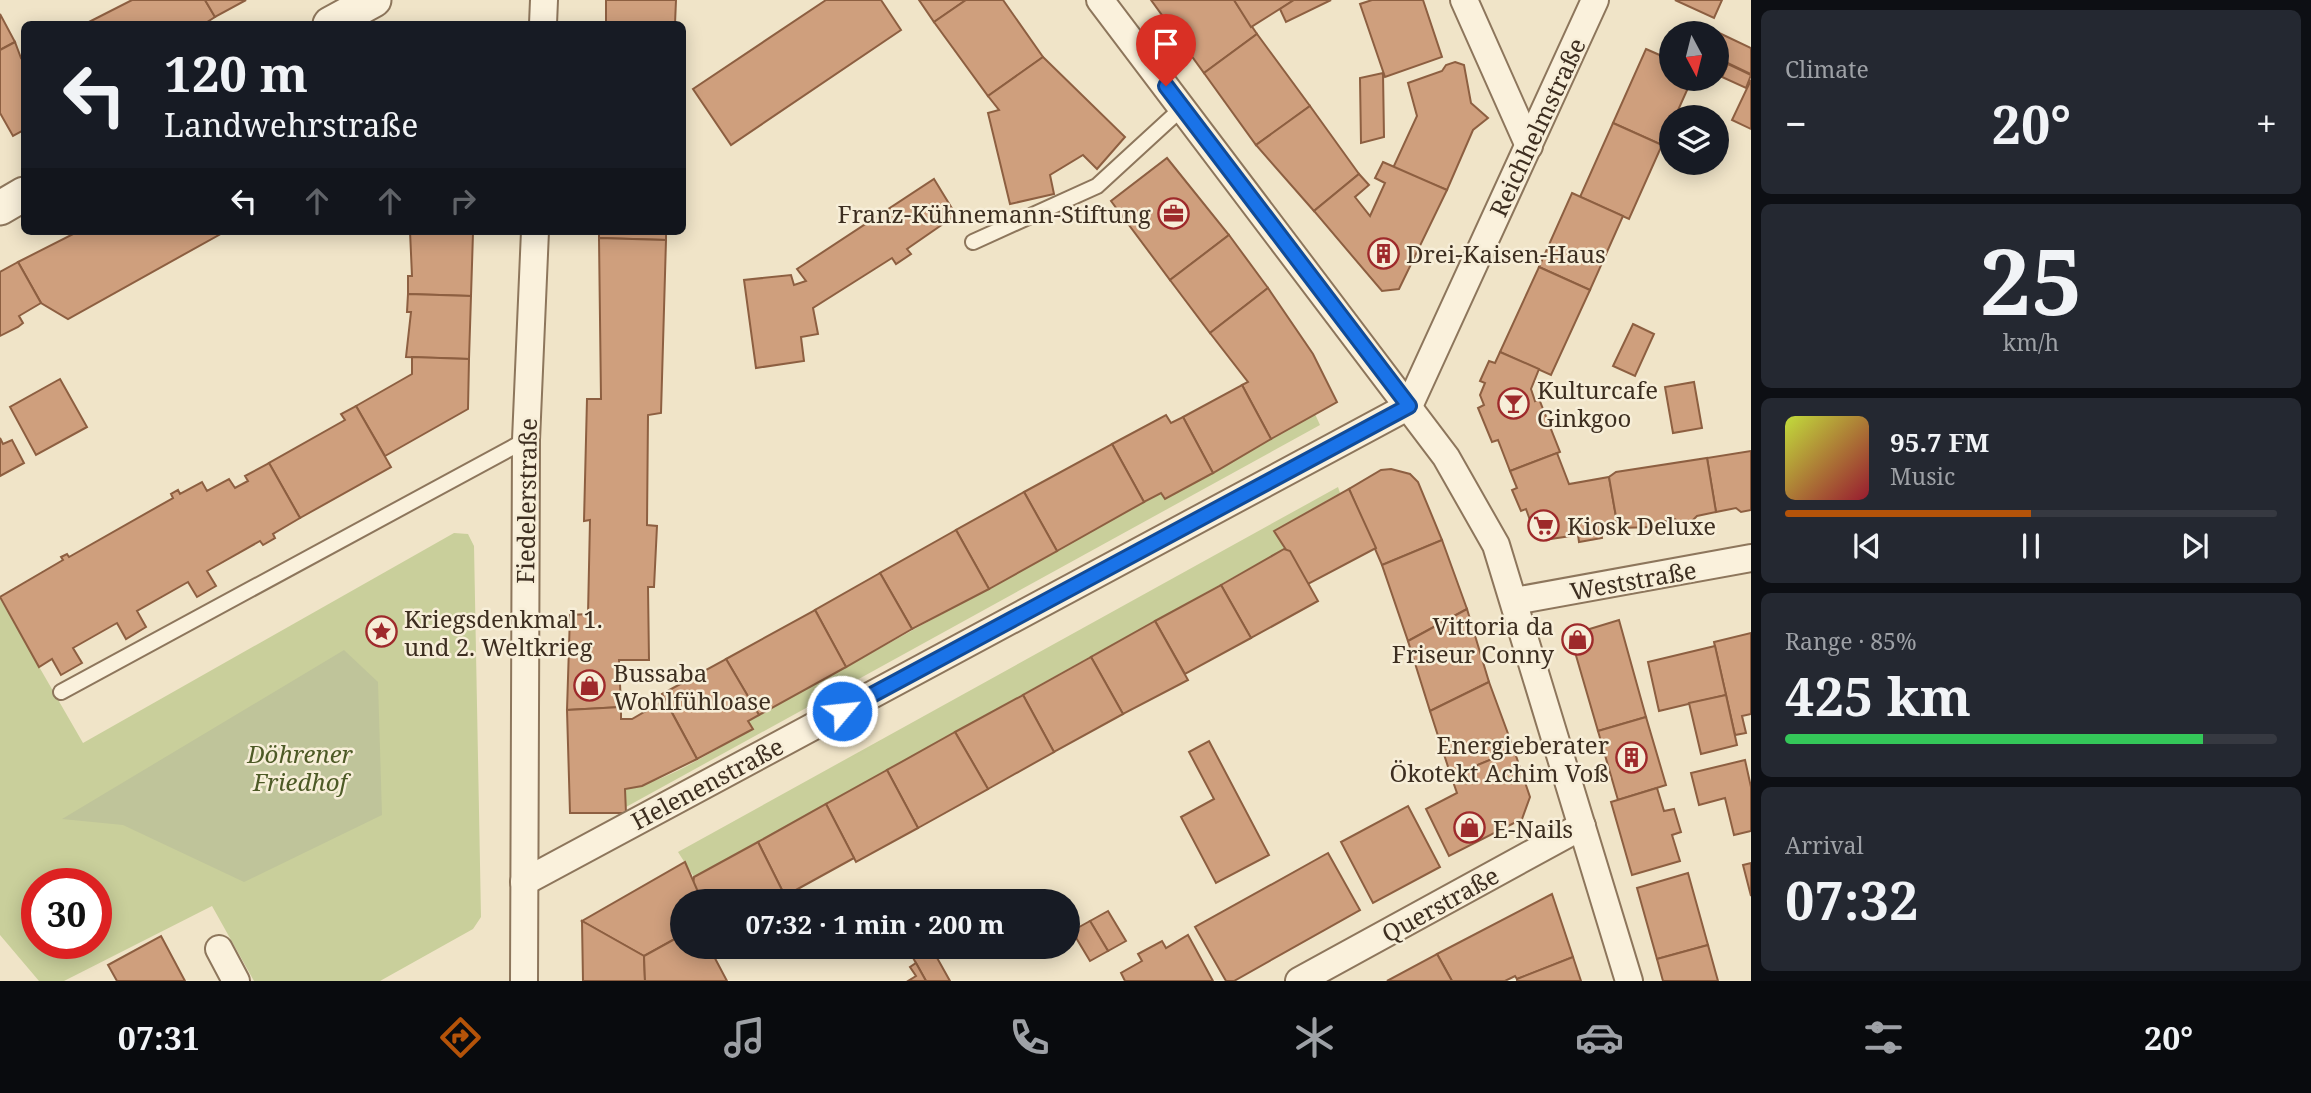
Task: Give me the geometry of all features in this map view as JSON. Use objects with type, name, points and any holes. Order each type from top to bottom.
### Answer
[{"type":"street","points":[[336,21],[374,0]]},
{"type":"street","points":[[543,21],[544,0]]},
{"type":"street","points":[[1100,0],[1409,406],[1446,457],[1496,545],[1629,981]]},
{"type":"street","points":[[1464,0],[1529,146]]},
{"type":"street","name":"Reichhelmstraße","points":[[1409,406],[1595,0]]},
{"type":"street","points":[[0,208],[21,196]]},
{"type":"street","name":"Fiedelerstraße","points":[[524,981],[526,440],[535,235]]},
{"type":"street","name":"Helenenstraße","points":[[524,882],[1409,406]]},
{"type":"street","name":"Weststraße","points":[[1515,601],[1751,558]]},
{"type":"street","name":"Querstraße","points":[[1299,981],[1582,826]]},
{"type":"street","points":[[219,949],[236,981]]},
{"type":"lane","points":[[973,242],[1097,186],[1182,108]]},
{"type":"lane","points":[[61,692],[526,440]]},
{"type":"green space","points":[[1315,414],[1320,425],[626,807],[625,789],[658,779],[691,764],[752,729],[748,721],[1161,493],[1165,499]]},
{"type":"green space","points":[[1338,487],[1340,493],[1275,530],[1284,549],[694,877],[678,852]]},
{"type":"green space","points":[[454,533],[468,534],[474,546],[481,917],[473,929],[380,981],[254,981],[212,906],[112,957],[112,868],[21,868],[21,959],[107,959],[64,981],[39,981],[0,935],[0,599],[83,743]]},
{"type":"green space","name":"Döhrener Friedhof","points":[[344,650],[378,682],[382,815],[244,882],[123,825],[62,819]]},
{"type":"building","points":[[132,0],[205,0],[215,17],[209,21],[91,21]]},
{"type":"building","points":[[205,0],[246,0],[215,17]]},
{"type":"building","points":[[606,0],[676,0],[675,21],[606,21]]},
{"type":"building","points":[[826,0],[881,0],[901,30],[731,145],[693,89]]},
{"type":"building","points":[[919,0],[966,0],[934,22]]},
{"type":"building","points":[[966,0],[1003,0],[1043,57],[988,96],[934,22]]},
{"type":"building","points":[[1151,0],[1234,0],[1257,34],[1204,73]]},
{"type":"building","points":[[1234,0],[1294,0],[1251,27]]},
{"type":"building","points":[[1294,0],[1331,0],[1286,22],[1280,9]]},
{"type":"building","points":[[1372,0],[1423,0],[1442,57],[1385,77],[1360,4]]},
{"type":"building","points":[[1675,0],[1722,0],[1714,18]]},
{"type":"building","points":[[0,14],[15,42],[0,50]]},
{"type":"building","points":[[1257,34],[1310,106],[1256,145],[1204,73]]},
{"type":"building","points":[[1729,38],[1751,48],[1751,74],[1729,64]]},
{"type":"building","points":[[15,42],[21,58],[21,132],[13,136],[0,113],[0,50]]},
{"type":"building","points":[[1646,49],[1659,55],[1659,91],[1687,91],[1680,105],[1659,105],[1659,144],[1613,123]]},
{"type":"building","points":[[1043,57],[1125,137],[1097,169],[1083,155],[1050,175],[1054,194],[1010,204],[988,113],[999,110],[988,96]]},
{"type":"building","points":[[1455,62],[1464,65],[1471,103],[1488,118],[1473,130],[1447,190],[1393,168],[1417,116],[1408,83],[1442,71],[1446,65]]},
{"type":"building","points":[[1729,64],[1751,75],[1746,88],[1729,80]]},
{"type":"building","points":[[1383,73],[1384,137],[1361,143],[1360,78]]},
{"type":"building","points":[[1751,80],[1751,129],[1732,120]]},
{"type":"building","points":[[1310,106],[1359,174],[1314,211],[1256,145]]},
{"type":"building","points":[[1613,123],[1659,144],[1659,152],[1629,219],[1580,197]]},
{"type":"building","points":[[1167,158],[1229,235],[1170,280],[1111,201]]},
{"type":"building","name":"Drei-Kaisen-Haus","points":[[1383,162],[1447,190],[1399,289],[1382,291],[1314,211],[1359,174],[1369,185],[1355,197],[1370,216],[1385,183],[1375,178]]},
{"type":"building","points":[[934,179],[956,215],[907,249],[911,254],[896,264],[892,258],[813,308],[818,334],[801,337],[804,361],[756,368],[744,280],[791,275],[794,285],[806,281],[797,269]]},
{"type":"building","points":[[1572,193],[1623,216],[1590,290],[1539,267]]},
{"type":"building","points":[[71,235],[219,235],[68,319],[41,303],[18,262]]},
{"type":"building","points":[[410,235],[473,235],[471,296],[408,294],[408,276],[412,276]]},
{"type":"building","points":[[599,235],[666,235],[666,240],[599,238]]},
{"type":"building","points":[[1229,235],[1268,288],[1210,333],[1170,280]]},
{"type":"building","points":[[599,238],[666,240],[661,413],[648,415],[647,525],[657,526],[654,587],[648,587],[649,660],[619,660],[621,707],[567,710],[570,615],[588,614],[590,520],[584,521],[587,399],[601,399]]},
{"type":"building","points":[[18,262],[41,303],[19,316],[23,323],[0,336],[0,272]]},
{"type":"building","points":[[1539,267],[1590,290],[1551,375],[1500,352]]},
{"type":"building","points":[[1268,288],[1313,354],[1337,402],[1271,439],[1242,385],[1248,382],[1210,333]]},
{"type":"building","points":[[408,294],[471,296],[469,359],[406,357],[411,312],[407,312]]},
{"type":"building","points":[[1633,324],[1654,334],[1635,376],[1613,366]]},
{"type":"building","points":[[1500,352],[1539,369],[1531,389],[1535,401],[1539,399],[1560,452],[1510,471],[1498,440],[1492,442],[1478,408],[1484,405],[1480,395],[1485,383],[1480,381],[1489,361],[1495,363]]},
{"type":"building","points":[[412,357],[469,359],[468,409],[385,456],[356,406],[412,374]]},
{"type":"building","points":[[60,379],[87,427],[36,455],[10,407]]},
{"type":"building","points":[[1694,382],[1702,428],[1673,433],[1665,387]]},
{"type":"building","points":[[1242,385],[1271,439],[1213,473],[1183,417]]},
{"type":"building","points":[[356,406],[391,467],[300,518],[269,463],[345,420],[341,414]]},
{"type":"building","points":[[1166,415],[1171,423],[1183,417],[1213,473],[1165,499],[1161,493],[1144,502],[1112,444]]},
{"type":"building","points":[[0,438],[3,444],[12,440],[24,463],[0,476]]},
{"type":"building","points":[[1112,444],[1144,502],[1057,551],[1024,492]]},
{"type":"building","points":[[1751,451],[1751,510],[1741,512],[1736,508],[1716,512],[1707,458]]},
{"type":"building","points":[[1557,453],[1569,484],[1609,477],[1618,528],[1601,531],[1602,538],[1579,542],[1578,535],[1544,540],[1536,537],[1526,509],[1521,511],[1512,490],[1517,488],[1510,471]]},
{"type":"building","points":[[1707,458],[1716,512],[1697,516],[1692,521],[1679,523],[1675,519],[1660,522],[1655,527],[1618,528],[1609,477],[1616,472]]},
{"type":"building","points":[[269,463],[300,518],[273,534],[275,538],[263,545],[260,541],[207,571],[216,586],[197,597],[188,582],[137,611],[146,627],[126,639],[117,623],[73,648],[82,663],[61,675],[52,659],[39,667],[0,597],[63,560],[61,557],[67,554],[69,557],[173,498],[171,494],[178,490],[180,494],[202,482],[207,491],[229,479],[235,488],[248,481],[245,476]]},
{"type":"building","points":[[1391,469],[1410,474],[1418,482],[1442,540],[1382,565],[1349,489],[1381,470]]},
{"type":"building","points":[[1349,489],[1376,548],[1308,584],[1274,531]]},
{"type":"building","points":[[1024,492],[1057,551],[989,589],[956,530]]},
{"type":"building","points":[[956,530],[989,589],[912,629],[880,573]]},
{"type":"building","points":[[1442,540],[1467,609],[1408,641],[1382,565]]},
{"type":"building","points":[[1284,549],[1290,551],[1318,601],[1251,638],[1221,585]]},
{"type":"building","points":[[880,573],[912,629],[846,667],[815,610]]},
{"type":"building","points":[[1221,585],[1251,638],[1185,674],[1155,621]]},
{"type":"building","points":[[1467,609],[1489,682],[1430,711],[1408,641]]},
{"type":"building","points":[[815,610],[846,667],[759,715],[726,659]]},
{"type":"building","points":[[1619,620],[1646,717],[1598,731],[1570,635]]},
{"type":"building","points":[[1155,621],[1188,680],[1123,714],[1091,657]]},
{"type":"building","points":[[1751,633],[1751,714],[1742,716],[1746,733],[1735,735],[1714,642]]},
{"type":"building","points":[[1715,646],[1726,695],[1659,711],[1648,662]]},
{"type":"building","points":[[1091,657],[1123,714],[1054,752],[1023,695]]},
{"type":"building","points":[[726,659],[759,715],[748,721],[753,729],[697,759],[662,694]]},
{"type":"building","points":[[1489,682],[1514,750],[1451,776],[1430,711]]},
{"type":"building","points":[[1023,695],[1054,752],[988,789],[955,732]]},
{"type":"building","points":[[1726,695],[1737,745],[1701,754],[1689,703]]},
{"type":"building","points":[[665,700],[697,759],[642,786],[625,789],[626,813],[570,813],[567,710],[621,707],[621,719],[632,719]]},
{"type":"building","name":"Energieberater Ökotekt Achim Voß","points":[[1646,717],[1666,785],[1618,800],[1598,731]]},
{"type":"building","points":[[955,732],[988,789],[918,828],[887,770]]},
{"type":"building","points":[[1209,741],[1269,855],[1216,883],[1181,817],[1214,799],[1189,752]]},
{"type":"building","points":[[1514,750],[1530,797],[1522,819],[1449,856],[1426,809],[1457,793],[1451,776]]},
{"type":"building","points":[[1745,760],[1751,787],[1751,831],[1734,835],[1725,798],[1699,805],[1691,773]]},
{"type":"building","points":[[887,770],[918,828],[856,862],[826,804]]},
{"type":"building","points":[[1657,788],[1664,811],[1674,809],[1681,832],[1672,835],[1680,861],[1632,875],[1611,802]]},
{"type":"building","points":[[826,804],[854,858],[798,889],[782,889],[758,842]]},
{"type":"building","points":[[1408,806],[1440,867],[1373,903],[1341,842]]},
{"type":"building","points":[[758,842],[782,889],[695,889],[694,877]]},
{"type":"building","points":[[1328,853],[1360,910],[1234,981],[1226,981],[1195,927]]},
{"type":"building","points":[[685,862],[697,889],[670,889],[670,942],[644,956],[582,921]]},
{"type":"building","points":[[1751,863],[1751,896],[1743,865]]},
{"type":"building","points":[[1688,873],[1708,945],[1657,959],[1637,888]]},
{"type":"building","points":[[1552,894],[1573,957],[1517,979],[1515,976],[1505,981],[1452,981],[1437,954]]},
{"type":"building","points":[[1108,911],[1126,941],[1108,951],[1090,921]]},
{"type":"building","points":[[582,921],[644,956],[645,981],[583,981]]},
{"type":"building","points":[[1090,921],[1108,951],[1090,961],[1080,944],[1080,927]]},
{"type":"building","points":[[1188,935],[1213,981],[1125,981],[1121,973],[1142,961],[1138,954],[1162,941],[1166,948]]},
{"type":"building","points":[[161,936],[185,981],[117,981],[108,965]]},
{"type":"building","points":[[670,942],[670,959],[715,959],[727,981],[645,981],[644,956]]},
{"type":"building","points":[[1708,945],[1718,981],[1663,981],[1657,959]]},
{"type":"building","points":[[1437,954],[1452,981],[1387,981]]},
{"type":"building","points":[[1573,957],[1581,981],[1517,981],[1517,979]]},
{"type":"building","points":[[914,959],[938,959],[950,981],[926,981]]},
{"type":"building","points":[[916,963],[926,981],[908,981],[916,976],[910,967]]},
{"type":"place","name":"Franz-Kühnemann-Stiftung","points":[[1174,213]]},
{"type":"place","name":"Drei-Kaisen-Haus","points":[[1383,253]]},
{"type":"place","name":"Kulturcafe Ginkgoo","points":[[1514,403]]},
{"type":"place","name":"Kiosk Deluxe","points":[[1544,525]]},
{"type":"place","name":"Kriegsdenkmal 1. und 2. Weltkrieg","points":[[381,632]]},
{"type":"place","name":"Vittoria da Friseur Conny","points":[[1577,639]]},
{"type":"place","name":"Bussaba Wohlfühloase","points":[[590,686]]},
{"type":"place","name":"Energieberater Ökotekt Achim Voß","points":[[1632,758]]},
{"type":"place","name":"E-Nails","points":[[1470,828]]},
{"type":"route","points":[[842,711],[1409,406],[1166,86]]}]
